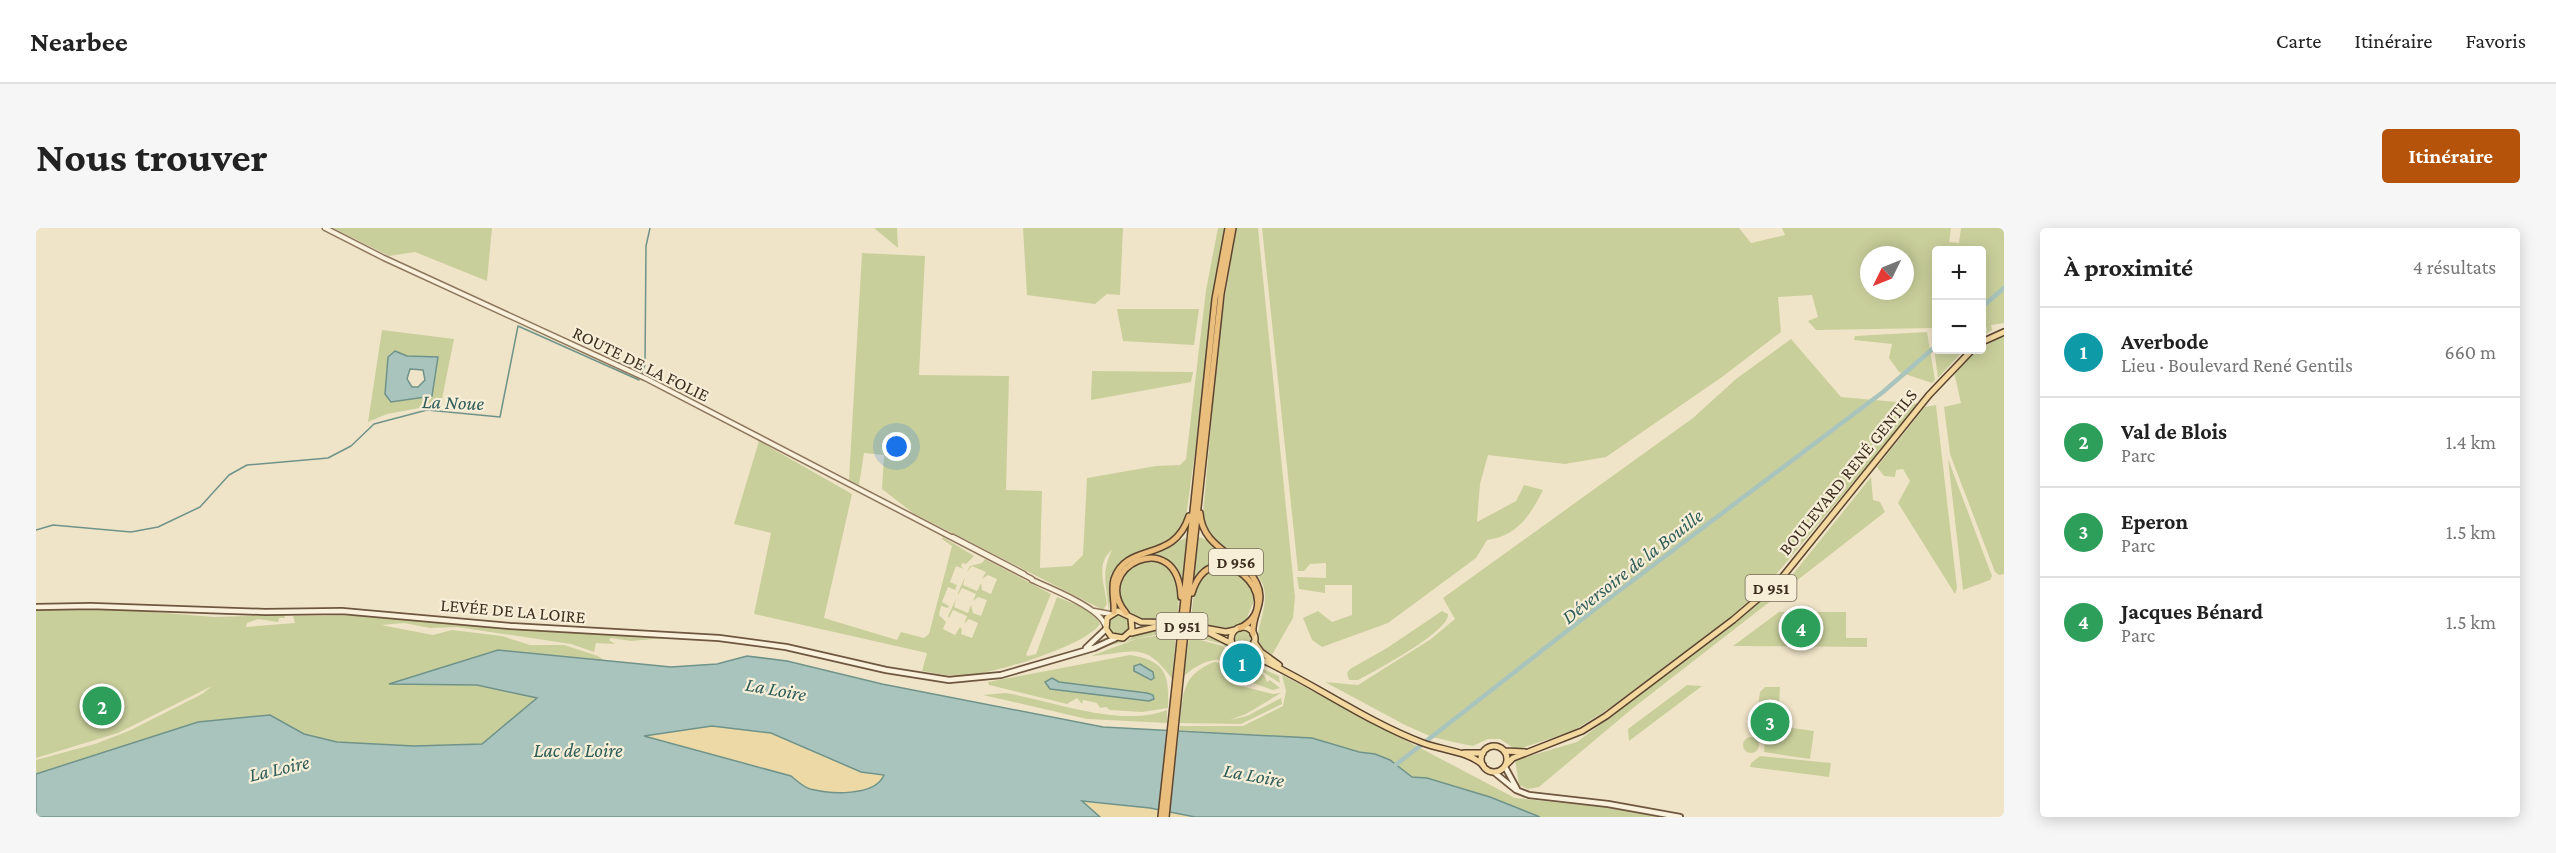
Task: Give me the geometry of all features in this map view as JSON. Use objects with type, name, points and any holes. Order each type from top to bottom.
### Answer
[{"type":"highway","name":"D 956","points":[[1161,817],[1182,641],[1193,503],[1215,300],[1228,228]]},
{"type":"highway","name":"D 956","points":[[1188,606],[1221,294],[1233,228]]},
{"type":"highway","name":"D 956","points":[[1200,493],[1201,520],[1206,534],[1248,571],[1257,583],[1260,602],[1253,623],[1253,634]]},
{"type":"highway","name":"D 956","points":[[1112,613],[1112,591],[1117,573],[1132,558],[1161,549],[1178,538],[1186,525],[1193,503]]},
{"type":"highway","name":"D 956","points":[[1126,613],[1117,595],[1120,577],[1132,563],[1150,557],[1163,561],[1177,574],[1181,586],[1184,619]]},
{"type":"highway","name":"D 956","points":[[1184,619],[1193,589],[1203,574],[1221,566],[1235,568],[1252,582],[1256,597],[1251,618],[1237,629]]},
{"type":"highway","name":"D 956","points":[[1166,817],[1174,716]]},
{"type":"main road","points":[[1986,340],[2004,332]]},
{"type":"main road","name":"BOULEVARD RENÉ GENTILS","points":[[1506,766],[1514,758],[1582,731],[1606,716],[1762,596],[1801,556],[1937,386],[1968,354]]},
{"type":"main road","name":"LEVÉE DE LA LOIRE","points":[[36,607],[342,611],[510,626],[719,639],[786,647],[886,670],[941,679],[984,678],[1081,652]]},
{"type":"main road","points":[[1112,613],[1126,613]]},
{"type":"main road","name":"D 951","points":[[1081,652],[1106,627],[1112,613]]},
{"type":"main road","name":"D 951","points":[[1126,613],[1133,626],[1130,633]]},
{"type":"main road","name":"D 951","points":[[1131,619],[1141,622],[1192,625],[1221,632],[1248,628],[1253,634]]},
{"type":"main road","name":"D 951","points":[[1081,652],[1146,628],[1176,626],[1208,632],[1298,677],[1407,736],[1475,759],[1483,765]]},
{"type":"main road","points":[[1106,627],[1116,638]]},
{"type":"main road","name":"D 951","points":[[1232,644],[1231,637],[1237,629]]},
{"type":"main road","points":[[1243,651],[1250,648],[1254,642],[1253,634]]},
{"type":"main road","name":"D 951","points":[[1254,642],[1264,655],[1298,677]]},
{"type":"main road","points":[[1522,792],[1510,781],[1506,766],[1507,757],[1503,750],[1494,746],[1483,753],[1483,765],[1522,792],[1680,817]]},
{"type":"main road","name":"D 951","points":[[1445,749],[1483,753]]},
{"type":"main road","name":"BOULEVARD RENÉ GENTILS","points":[[1503,750],[1520,752],[1536,750]]},
{"type":"main road","points":[[1495,772],[1506,766]]},
{"type":"street","name":"ROUTE DE LA FOLIE","points":[[325,228],[384,258],[645,378],[941,533],[988,554],[1091,610],[1103,620],[1106,627]]},
{"type":"street","name":"ROUTE DE LA FOLIE","points":[[1091,610],[1112,613]]},
{"type":"green space","points":[[333,228],[492,228],[487,281],[415,252],[389,256]]},
{"type":"green space","points":[[874,228],[897,228],[898,248]]},
{"type":"green space","points":[[1023,228],[1123,228],[1120,295],[1107,294],[1095,304],[1027,295]]},
{"type":"green space","points":[[1218,228],[1225,228],[1212,305],[1185,524],[1171,542],[1125,560],[1112,581],[1109,612],[1105,574],[1112,550],[1107,555],[1102,568],[1107,604],[1103,610],[913,513],[882,489],[884,455],[864,453],[859,485],[849,480],[862,253],[925,256],[919,375],[1009,376],[1006,490],[1042,491],[1040,568],[1072,566],[1083,555],[1087,478],[1156,466],[1180,465],[1186,459],[1206,290]]},
{"type":"green space","points":[[1236,228],[1258,228],[1295,597],[1293,618],[1272,655],[1258,645],[1265,600],[1263,585],[1250,566],[1213,536],[1203,514],[1219,335]]},
{"type":"green space","points":[[1262,228],[1739,228],[1751,243],[1785,235],[1782,228],[1951,228],[1949,242],[1959,243],[1961,228],[2004,228],[2004,323],[1991,325],[1992,330],[1986,334],[1986,246],[1932,246],[1932,328],[1816,330],[1808,321],[1818,317],[1812,295],[1778,297],[1781,332],[1722,377],[1606,457],[1565,464],[1488,455],[1480,484],[1477,522],[1516,501],[1524,485],[1543,490],[1533,508],[1514,529],[1507,534],[1487,540],[1476,558],[1388,623],[1322,647],[1312,640],[1303,618],[1318,611],[1332,622],[1352,615],[1352,585],[1325,585],[1325,593],[1299,589],[1297,577],[1326,578],[1326,563],[1310,564],[1304,571],[1298,571]]},
{"type":"green space","points":[[1117,309],[1199,309],[1194,345],[1123,341]]},
{"type":"green space","points":[[382,330],[454,339],[441,404],[387,414],[368,422]],"holes":[[[395,351],[407,356],[438,357],[432,396],[385,393]]]},
{"type":"green space","points":[[1927,332],[1935,380],[1932,383],[1899,372],[1889,358],[1892,344],[1854,340],[1855,336]]},
{"type":"green space","points":[[2004,334],[2004,574],[1999,575],[1995,572],[1950,454],[1944,407],[1961,403],[1954,372],[1974,354],[1986,354],[1986,346]]},
{"type":"green space","points":[[1791,339],[1841,397],[1919,404],[1769,583],[1725,622],[1613,706],[1573,731],[1522,748],[1515,749],[1500,739],[1488,739],[1473,746],[1432,737],[1325,682],[1358,685],[1431,639],[1455,619],[1443,598],[1693,418],[1736,379]]},
{"type":"green space","points":[[1935,354],[1960,354],[1938,378]]},
{"type":"green space","points":[[1092,371],[1193,372],[1191,382],[1091,400]]},
{"type":"green space","points":[[1936,405],[1957,588],[1955,594],[1898,503],[1910,481],[1903,469],[1896,470],[1895,477],[1884,476],[1877,467],[1925,407]]},
{"type":"green space","points":[[759,441],[852,494],[824,618],[897,640],[901,632],[924,638],[929,634],[952,546],[942,539],[943,537],[974,556],[966,564],[962,563],[961,566],[964,569],[956,566],[950,582],[957,585],[955,590],[948,587],[942,602],[949,606],[948,608],[941,606],[939,615],[946,622],[943,629],[955,635],[960,627],[961,634],[972,638],[978,623],[969,619],[964,624],[967,616],[953,610],[949,618],[948,616],[956,599],[954,607],[968,613],[971,605],[973,613],[981,616],[987,600],[978,597],[973,601],[976,594],[962,588],[958,595],[958,593],[965,577],[963,585],[977,591],[981,583],[982,590],[991,594],[997,579],[988,575],[982,579],[986,572],[972,566],[967,572],[970,566],[982,563],[985,559],[1051,594],[1026,655],[1036,654],[1057,597],[1087,610],[1100,624],[1091,633],[1058,650],[994,671],[958,676],[922,671],[927,653],[754,614],[771,533],[734,524]]},
{"type":"green space","points":[[1948,459],[1992,576],[1990,580],[1963,590]]},
{"type":"green space","points":[[1871,477],[1873,500],[1880,502],[1885,512],[1633,708],[1539,787],[1528,789],[1519,785],[1515,760],[1577,742],[1733,624],[1793,574]]},
{"type":"green space","points":[[1199,537],[1207,540],[1241,569],[1228,566],[1216,567],[1193,582]]},
{"type":"green space","points":[[1187,539],[1182,581],[1169,560],[1153,555]]},
{"type":"green space","points":[[1151,561],[1161,564],[1173,576],[1178,592],[1178,621],[1145,619],[1131,613],[1120,600],[1122,578],[1136,565]]},
{"type":"green space","points":[[1221,568],[1244,576],[1254,593],[1254,601],[1245,622],[1228,628],[1191,623],[1196,588],[1205,576]]},
{"type":"green space","points":[[104,608],[214,617],[284,615],[285,618],[279,618],[278,622],[258,619],[247,623],[246,627],[295,623],[293,616],[376,615],[538,631],[665,638],[631,641],[611,638],[609,640],[615,644],[596,643],[594,652],[571,644],[457,627],[430,628],[404,623],[381,625],[433,635],[452,630],[502,636],[530,645],[564,645],[598,656],[605,661],[498,650],[392,684],[477,685],[538,698],[482,744],[414,746],[337,742],[304,734],[270,715],[198,722],[36,774],[36,760],[95,744],[131,730],[202,694],[212,686],[118,733],[36,758],[36,609]]},
{"type":"green space","points":[[1442,611],[1448,614],[1445,621],[1425,640],[1358,680],[1349,680],[1347,673],[1350,669],[1387,648]]},
{"type":"green space","points":[[1779,612],[1846,612],[1846,638],[1867,638],[1867,647],[1733,646]]},
{"type":"green space","points":[[1115,615],[1123,615],[1129,621],[1129,629],[1123,635],[1115,635],[1109,629],[1109,621]]},
{"type":"green space","points":[[1177,627],[1176,634],[1151,636],[1111,645],[1108,643],[1127,641],[1136,633],[1153,629]]},
{"type":"green space","points":[[1190,629],[1211,636],[1248,657],[1268,664],[1266,667],[1232,653],[1222,644],[1189,635]]},
{"type":"green space","points":[[1243,630],[1249,633],[1252,639],[1249,645],[1243,648],[1237,645],[1234,639],[1237,633]]},
{"type":"green space","points":[[1176,636],[1172,679],[1154,659],[1145,654],[1128,652],[1091,656],[1136,639]]},
{"type":"green space","points":[[1189,637],[1223,646],[1233,656],[1279,676],[1280,683],[1256,667],[1227,659],[1200,664],[1184,676]]},
{"type":"green space","points":[[1130,655],[1152,661],[1163,671],[1168,687],[1168,708],[1142,712],[1110,710],[1106,707],[1100,708],[1097,703],[1083,700],[1082,704],[1077,698],[1067,704],[989,685],[988,682]]},
{"type":"green space","points":[[1214,662],[1242,666],[1264,675],[1267,682],[1270,680],[1280,688],[1273,690],[1236,677],[1237,685],[1273,694],[1281,693],[1246,714],[1230,720],[1247,716],[1281,698],[1282,704],[1241,724],[1180,723],[1186,686],[1203,667]]},
{"type":"green space","points":[[1282,675],[1515,798],[1604,807],[1660,817],[1540,817],[1490,797],[1427,778],[1412,777],[1390,760],[1375,754],[1359,752],[1312,738],[1179,730],[1180,726],[1243,726],[1283,706],[1286,691]]},
{"type":"green space","points":[[1687,685],[1702,686],[1629,741],[1628,729]]},
{"type":"green space","points":[[1765,687],[1780,687],[1778,726],[1814,731],[1810,759],[1764,752],[1766,724],[1756,721],[1760,692]]},
{"type":"green space","points":[[1006,693],[1108,715],[1149,715],[1167,710],[1167,723],[1087,719],[983,695]]},
{"type":"green space","points":[[1748,737],[1754,737],[1759,745],[1757,751],[1748,753],[1743,748],[1743,742]]},
{"type":"green space","points":[[1760,756],[1831,763],[1829,777],[1750,767],[1751,763]]},
{"type":"sand","points":[[712,726],[771,733],[861,772],[884,774],[871,787],[862,790],[840,793],[819,791],[805,787],[791,776],[642,736]]},
{"type":"sand","points":[[1081,801],[1150,808],[1195,817],[1100,817]]},
{"type":"water","points":[[395,351],[407,356],[438,357],[432,396],[391,402],[385,394],[388,357]],"holes":[[[410,369],[423,370],[425,380],[418,387],[412,387],[407,379]]]},
{"type":"water","points":[[498,650],[671,667],[717,664],[747,656],[787,661],[882,684],[1103,727],[1312,738],[1359,752],[1375,754],[1390,760],[1412,777],[1427,778],[1490,797],[1540,817],[1195,817],[1150,808],[1082,801],[1100,817],[36,817],[36,774],[198,722],[270,715],[304,734],[337,742],[414,746],[482,744],[537,698],[477,685],[389,684]],"holes":[[[712,726],[771,733],[861,772],[884,775],[879,782],[862,790],[840,793],[819,791],[805,787],[791,776],[644,736]]]},
{"type":"water","points":[[1140,664],[1153,672],[1154,678],[1151,680],[1134,671],[1134,666]]},
{"type":"water","points":[[1052,678],[1059,682],[1147,693],[1153,695],[1154,699],[1149,701],[1050,689],[1045,682]]},
{"type":"pier","points":[[1167,727],[1179,727],[1170,815],[1158,813]]},
{"type":"waterway","name":"La Noue","points":[[642,372],[645,365],[646,246],[650,228]]},
{"type":"waterway","name":"Déversoire de la Bouille","points":[[1986,304],[2004,288]]},
{"type":"waterway","name":"La Noue","points":[[36,530],[53,525],[131,532],[158,527],[200,507],[229,475],[247,465],[328,458],[351,446],[374,424],[427,410],[500,417],[518,326],[639,380]]},
{"type":"waterway","name":"Déversoire de la Bouille","points":[[1393,767],[1599,606],[1883,392],[1932,349]]},
{"type":"place","name":"Jacques Bénard","points":[[1801,628]]},
{"type":"place","name":"Averbode","points":[[1242,663]]},
{"type":"place","name":"Val de Blois","points":[[102,706]]},
{"type":"place","name":"Eperon","points":[[1770,722]]},
{"type":"water label","name":"La Loire","points":[[776,689]]},
{"type":"water label","name":"Lac de Loire","points":[[578,750]]},
{"type":"water label","name":"La Loire","points":[[279,768]]},
{"type":"water label","name":"La Loire","points":[[1254,775]]}]
